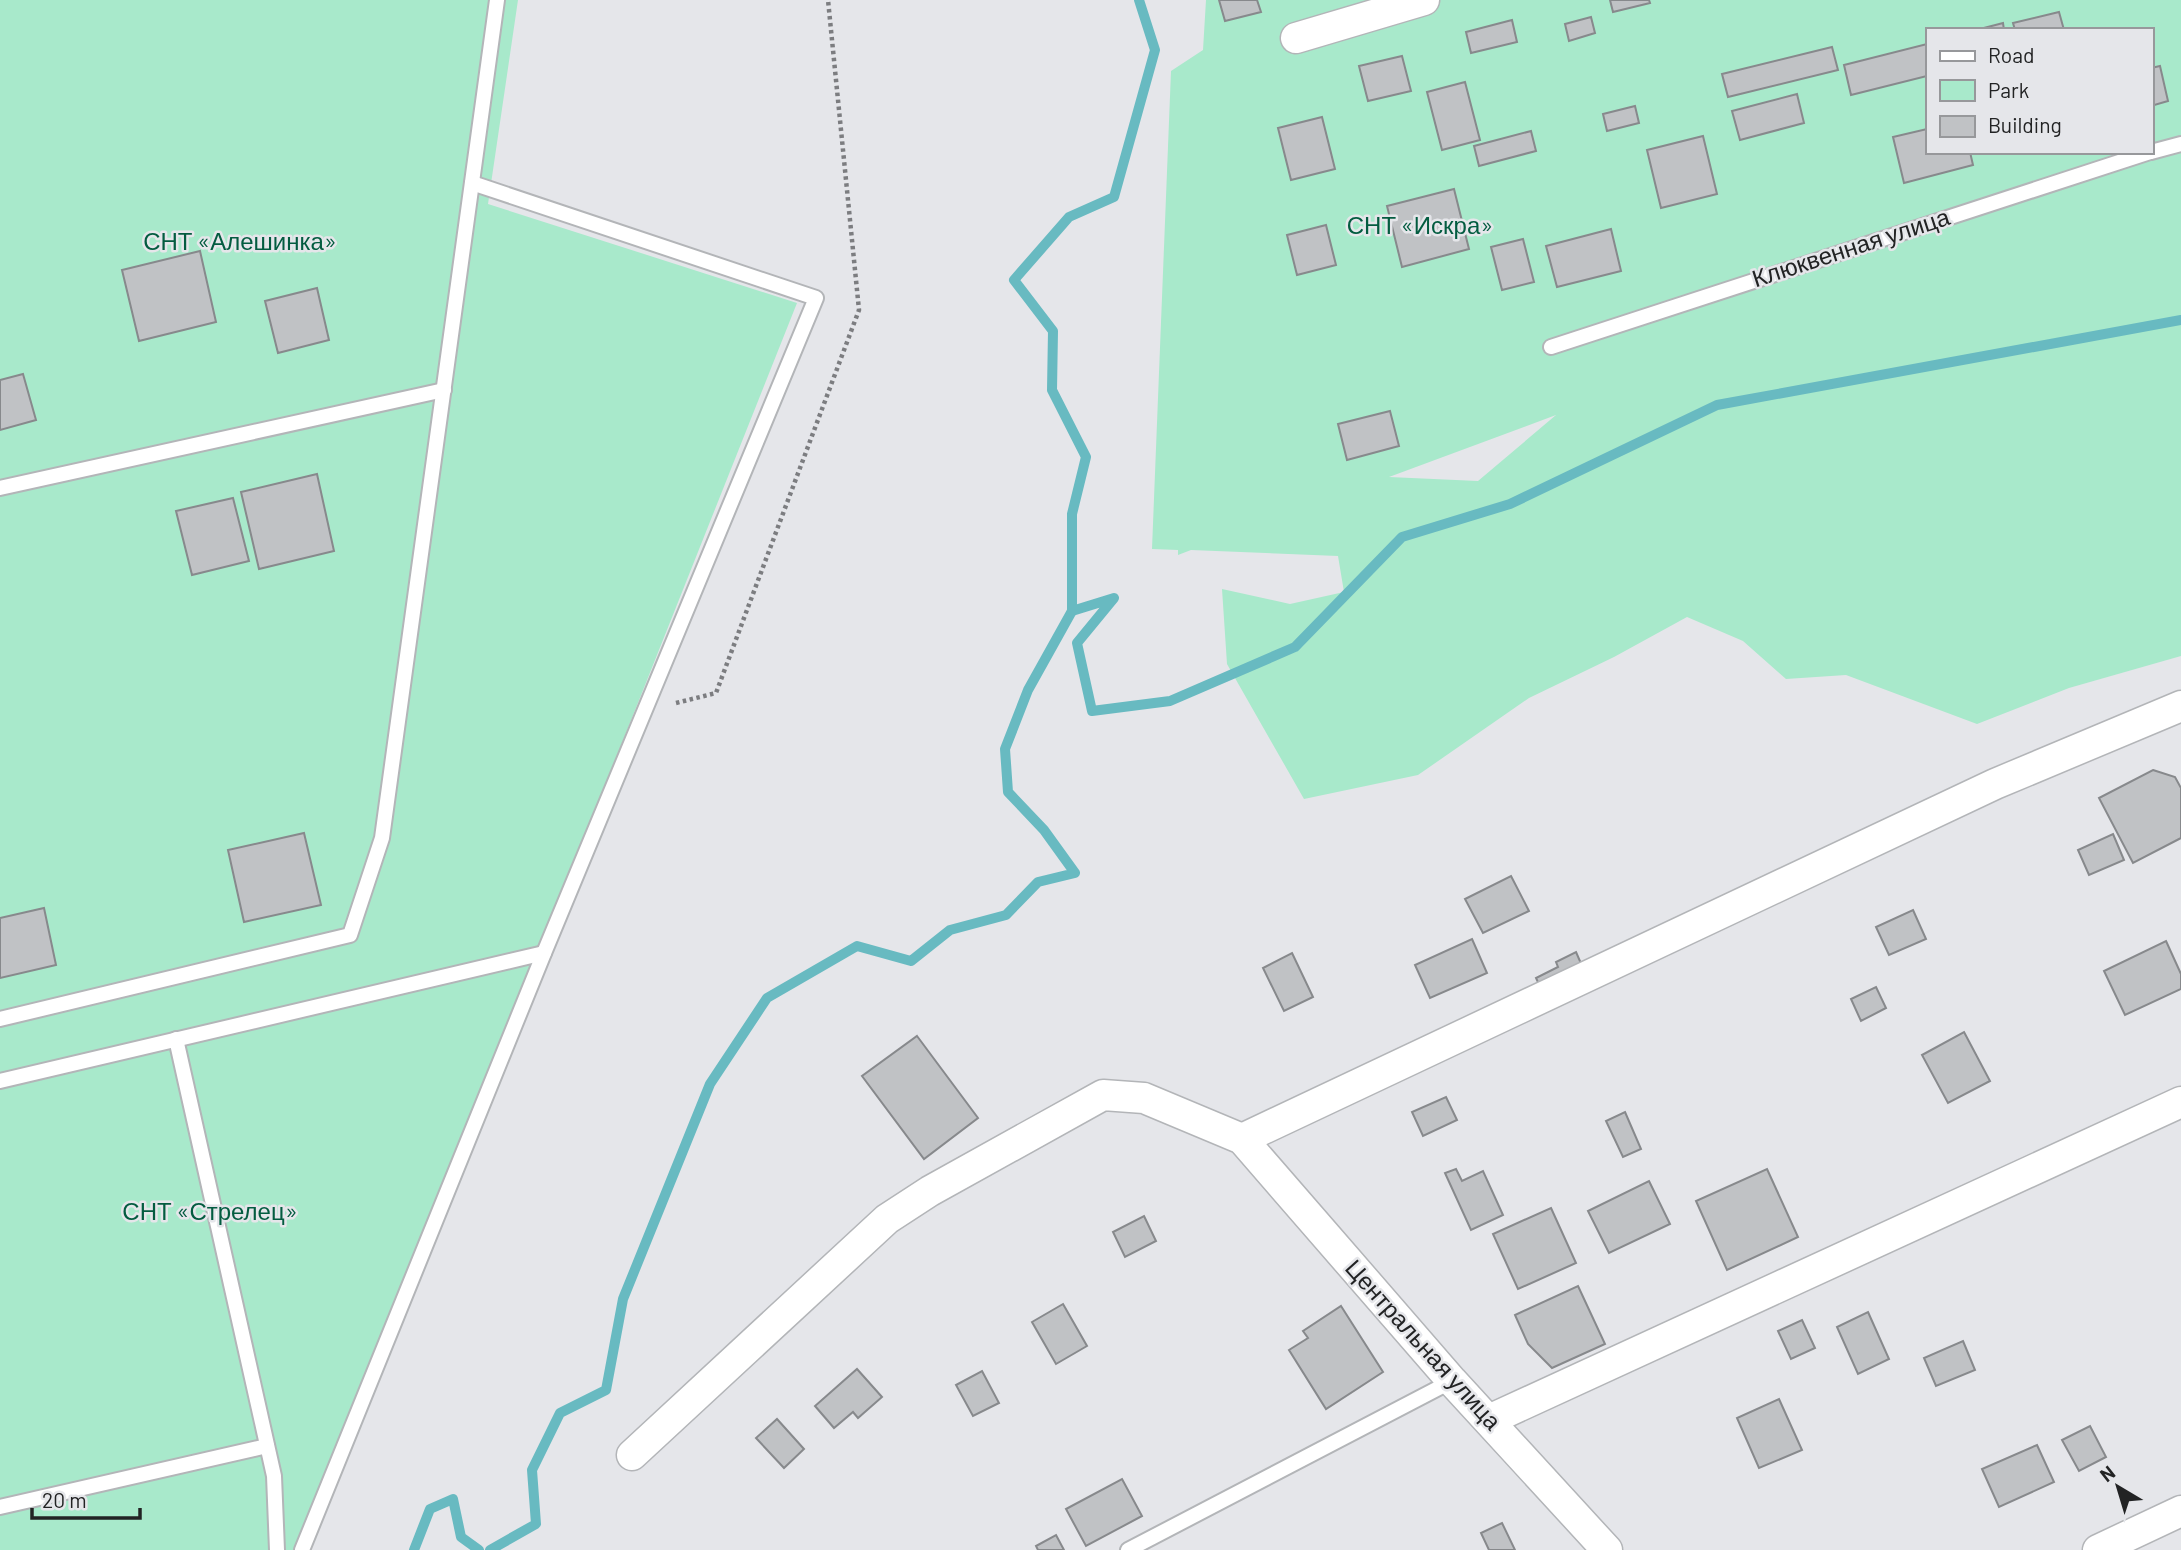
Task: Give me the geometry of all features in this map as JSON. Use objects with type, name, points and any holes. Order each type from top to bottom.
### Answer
[{"type":"street","points":[[1296,38],[1424,0]]},
{"type":"street","points":[[632,1455],[887,1219],[930,1191],[1103,1096],[1144,1098],[1242,1139],[1995,784],[2181,706]]},
{"type":"street","points":[[1489,1420],[2181,1102]]},
{"type":"street","name":"Центральная улица","points":[[1242,1139],[1452,1381],[1607,1550]]},
{"type":"street","points":[[2098,1550],[2181,1511]]},
{"type":"lane","points":[[0,1019],[350,935],[382,838],[497,0]]},
{"type":"lane","name":"Клюквенная улица","points":[[2153,151],[2181,144]]},
{"type":"lane","name":"Клюквенная улица","points":[[1552,346],[2145,154]]},
{"type":"lane","points":[[302,1550],[544,953],[817,298],[472,183]]},
{"type":"lane","points":[[0,488],[444,390]]},
{"type":"lane","points":[[0,1081],[544,953]]},
{"type":"lane","points":[[176,1039],[274,1476],[277,1550]]},
{"type":"lane","points":[[1128,1550],[1452,1381]]},
{"type":"lane","points":[[0,1507],[267,1446]]},
{"type":"green space","points":[[0,0],[518,0],[488,204],[797,303],[301,1550],[0,1550]]},
{"type":"green space","name":"СНТ «Искра»","points":[[1206,0],[2181,0],[2181,656],[2069,688],[1977,724],[1846,675],[1786,679],[1743,641],[1687,617],[1614,657],[1529,698],[1418,775],[1304,799],[1227,664],[1222,589],[1290,604],[1344,592],[1338,556],[1191,550],[1178,555],[1178,550],[1152,549],[1171,71],[1203,50]],"holes":[[[1556,415],[1478,481],[1389,477]]]},
{"type":"building","points":[[1219,0],[1257,0],[1261,12],[1225,21]]},
{"type":"building","points":[[1610,0],[1649,0],[1650,3],[1613,12]]},
{"type":"building","points":[[2059,12],[2063,28],[2014,28],[2013,23]]},
{"type":"building","points":[[1591,17],[1595,33],[1569,41],[1565,24]]},
{"type":"building","points":[[1512,20],[1517,42],[1471,53],[1466,32]]},
{"type":"building","points":[[2003,23],[2004,28],[1984,28]]},
{"type":"building","points":[[1926,44],[1926,76],[1851,95],[1844,65]]},
{"type":"building","points":[[1832,47],[1838,70],[1728,97],[1722,74]]},
{"type":"building","points":[[1402,56],[1411,91],[1368,101],[1359,66]]},
{"type":"building","points":[[2160,66],[2168,101],[2153,105],[2153,68]]},
{"type":"building","points":[[1465,82],[1480,140],[1442,150],[1427,92]]},
{"type":"building","points":[[1797,94],[1804,123],[1740,140],[1732,111]]},
{"type":"building","points":[[1635,106],[1639,123],[1607,131],[1603,114]]},
{"type":"building","points":[[1322,117],[1335,169],[1291,180],[1278,128]]},
{"type":"building","points":[[1926,129],[1926,154],[1970,154],[1973,165],[1904,183],[1893,137]]},
{"type":"building","points":[[1531,131],[1536,151],[1479,166],[1474,146]]},
{"type":"building","points":[[1703,136],[1717,194],[1661,208],[1647,150]]},
{"type":"building","points":[[1454,189],[1469,249],[1402,267],[1387,206]]},
{"type":"building","points":[[1326,225],[1336,265],[1297,275],[1287,235]]},
{"type":"building","points":[[1611,229],[1621,271],[1557,287],[1546,246]]},
{"type":"building","points":[[1523,239],[1534,282],[1502,290],[1491,247]]},
{"type":"building","points":[[200,251],[216,322],[139,341],[122,270]]},
{"type":"building","points":[[317,288],[329,340],[278,353],[265,301]]},
{"type":"building","points":[[23,374],[36,420],[0,430],[0,380]]},
{"type":"building","points":[[1390,411],[1399,446],[1347,460],[1338,424]]},
{"type":"building","points":[[317,474],[334,551],[259,569],[241,492]]},
{"type":"building","points":[[233,498],[249,561],[192,575],[176,511]]},
{"type":"building","points":[[2153,770],[2175,777],[2181,788],[2181,838],[2133,863],[2099,798]]},
{"type":"building","points":[[304,833],[321,905],[244,922],[228,850]]},
{"type":"building","points":[[2113,834],[2124,860],[2089,875],[2078,850]]},
{"type":"building","points":[[1511,876],[1529,911],[1483,933],[1465,899]]},
{"type":"building","points":[[44,908],[56,965],[0,978],[0,918]]},
{"type":"building","points":[[1913,910],[1926,939],[1889,955],[1876,927]]},
{"type":"building","points":[[1472,939],[1487,973],[1430,998],[1415,965]]},
{"type":"building","points":[[2166,941],[2181,974],[2181,989],[2125,1015],[2104,971]]},
{"type":"building","points":[[1576,952],[1586,975],[1544,995],[1536,978],[1558,967],[1556,962]]},
{"type":"building","points":[[1292,953],[1313,997],[1284,1011],[1263,968]]},
{"type":"building","points":[[1876,987],[1886,1008],[1861,1021],[1851,999]]},
{"type":"building","points":[[1964,1032],[1990,1081],[1948,1103],[1922,1055]]},
{"type":"building","points":[[917,1036],[978,1118],[924,1159],[862,1076]]},
{"type":"building","points":[[1446,1097],[1457,1120],[1423,1136],[1412,1112]]},
{"type":"building","points":[[1625,1112],[1641,1149],[1623,1157],[1606,1121]]},
{"type":"building","points":[[1456,1169],[1462,1181],[1483,1171],[1503,1215],[1471,1230],[1445,1173]]},
{"type":"building","points":[[1767,1169],[1798,1237],[1727,1270],[1696,1201]]},
{"type":"building","points":[[1649,1181],[1670,1224],[1609,1253],[1588,1211]]},
{"type":"building","points":[[1551,1208],[1576,1263],[1518,1289],[1493,1234]]},
{"type":"building","points":[[1144,1216],[1156,1241],[1125,1257],[1113,1232]]},
{"type":"building","points":[[1578,1286],[1605,1344],[1552,1368],[1528,1344],[1515,1315]]},
{"type":"building","points":[[1063,1304],[1087,1346],[1056,1364],[1032,1322]]},
{"type":"building","points":[[1341,1306],[1383,1372],[1326,1409],[1289,1350],[1308,1338],[1303,1331]]},
{"type":"building","points":[[1868,1312],[1889,1359],[1858,1374],[1837,1327]]},
{"type":"building","points":[[1802,1320],[1815,1348],[1791,1359],[1778,1331]]},
{"type":"building","points":[[1963,1341],[1975,1370],[1936,1386],[1924,1358]]},
{"type":"building","points":[[857,1369],[882,1397],[858,1418],[853,1412],[834,1428],[815,1406]]},
{"type":"building","points":[[982,1371],[999,1403],[973,1416],[956,1385]]},
{"type":"building","points":[[1779,1399],[1802,1450],[1759,1468],[1737,1418]]},
{"type":"building","points":[[777,1419],[804,1449],[784,1468],[756,1438]]},
{"type":"building","points":[[2090,1426],[2106,1457],[2079,1471],[2062,1440]]},
{"type":"building","points":[[2037,1445],[2054,1482],[1999,1507],[1982,1469]]},
{"type":"building","points":[[1122,1479],[1142,1516],[1086,1546],[1066,1509]]},
{"type":"building","points":[[1502,1523],[1515,1550],[1489,1550],[1481,1533]]},
{"type":"building","points":[[1056,1535],[1064,1550],[1038,1550],[1036,1546]]},
{"type":"waterway","points":[[490,1550],[536,1524],[532,1470],[560,1413],[606,1390],[623,1299],[710,1084],[767,998],[857,946],[911,961],[950,930],[1006,915],[1038,882],[1075,873],[1044,830],[1008,792],[1005,749],[1028,690],[1072,611],[1072,514],[1086,457],[1052,390],[1053,331],[1014,280],[1069,217],[1114,197],[1155,50],[1139,0]]},
{"type":"waterway","points":[[1072,611],[1114,598],[1077,643],[1092,711],[1170,701],[1295,647],[1402,537],[1510,504],[1717,405],[2181,320]]},
{"type":"waterway","points":[[414,1550],[430,1509],[453,1499],[461,1537],[479,1550]]},
{"type":"park label","name":"СНТ «Алешинка»","points":[[240,242]]},
{"type":"park label","name":"СНТ «Стрелец»","points":[[210,1212]]}]
